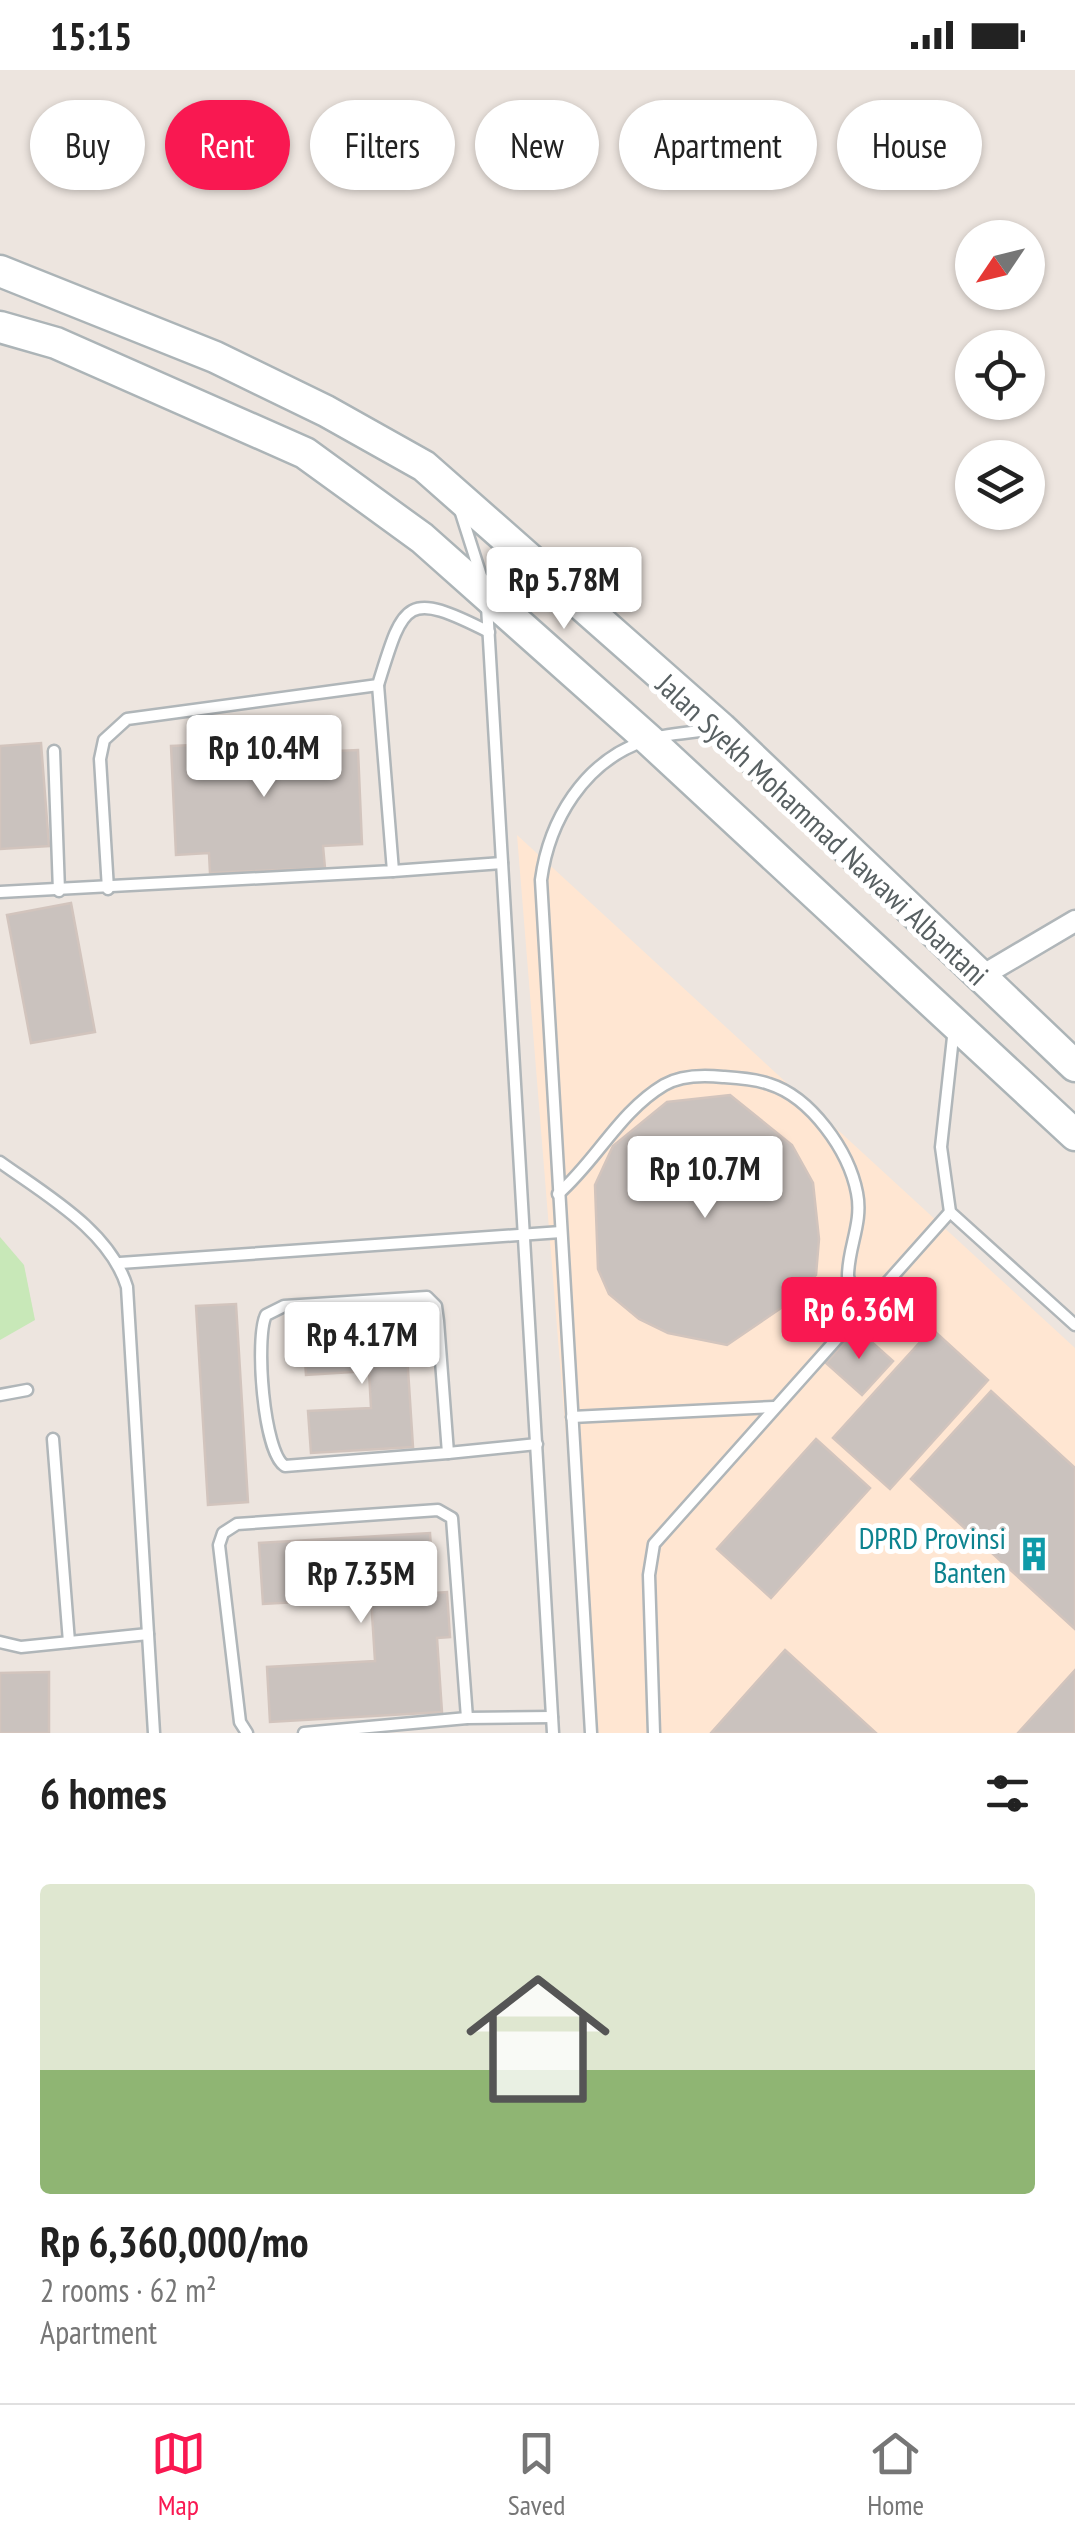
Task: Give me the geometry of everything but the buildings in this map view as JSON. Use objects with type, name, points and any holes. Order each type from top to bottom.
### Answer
[{"type":"main road","name":"Jalan Syekh Mohammad Nawawi Albantani","points":[[0,271],[231,365],[326,411],[452,488],[556,585],[721,728],[1075,1066]]},
{"type":"main road","points":[[0,327],[56,343],[305,453],[486,591],[1075,1135]]},
{"type":"street","points":[[980,977],[1075,921]]},
{"type":"lane","points":[[452,488],[486,591],[553,1733]]},
{"type":"lane","points":[[393,871],[378,685],[395,630],[417,608],[438,606],[489,632]]},
{"type":"lane","points":[[108,890],[100,758],[104,740],[116,727],[143,715],[183,708],[378,685]]},
{"type":"lane","points":[[591,1733],[540,880],[546,842],[563,808],[596,770],[648,739],[721,728]]},
{"type":"lane","points":[[54,752],[59,891]]},
{"type":"lane","points":[[0,892],[108,890],[502,863]]},
{"type":"lane","points":[[954,1026],[941,1147],[950,1212],[1075,1325]]},
{"type":"lane","points":[[558,1194],[597,1156],[626,1114],[670,1082],[704,1074],[771,1084],[804,1102],[845,1159],[857,1191],[859,1217],[848,1276],[850,1284],[870,1301]]},
{"type":"lane","points":[[0,1162],[89,1230],[120,1263],[128,1287],[154,1733]]},
{"type":"lane","points":[[654,1733],[650,1574],[654,1544],[950,1212]]},
{"type":"lane","points":[[120,1263],[561,1232]]},
{"type":"lane","points":[[448,1453],[436,1306],[427,1297],[284,1306],[263,1320],[266,1435],[276,1461],[285,1466],[448,1453],[536,1444]]},
{"type":"lane","points":[[0,1394],[27,1390]]},
{"type":"lane","points":[[572,1417],[774,1407]]},
{"type":"lane","points":[[53,1438],[70,1642]]},
{"type":"lane","points":[[246,1733],[240,1722],[232,1663],[219,1545],[223,1532],[237,1524],[438,1510],[452,1518],[467,1718]]},
{"type":"lane","points":[[0,1642],[21,1647],[148,1634]]},
{"type":"lane","points":[[304,1733],[467,1718],[552,1717]]},
{"type":"shaded area","points":[[517,835],[1075,1348],[1075,1733],[590,1733]]},
{"type":"green space","points":[[0,1237],[24,1265],[35,1320],[0,1340]]},
{"type":"place","name":"DPRD Provinsi Banten","points":[[1034,1554]]}]
